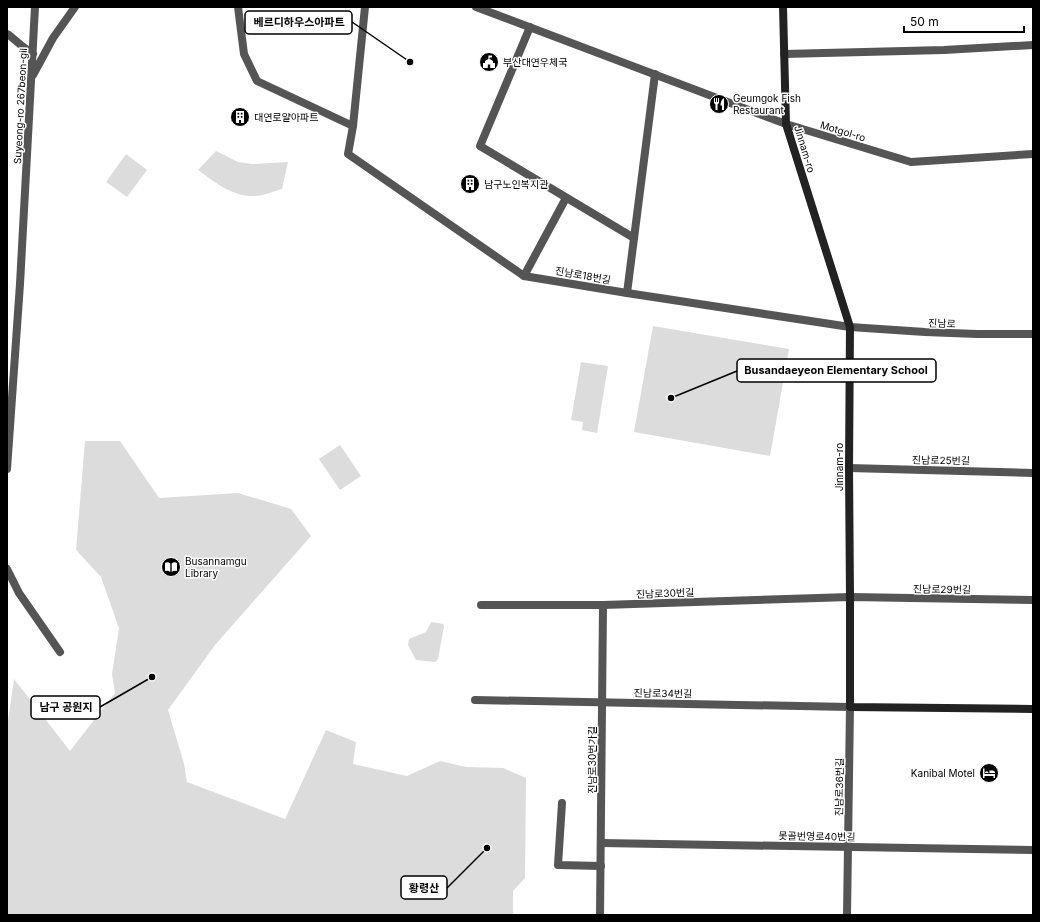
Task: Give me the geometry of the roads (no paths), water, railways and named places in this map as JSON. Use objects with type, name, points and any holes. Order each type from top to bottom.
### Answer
[{"type":"main road","name":"Jinnam-ro","points":[[783,7],[786,124],[850,328],[850,707]]},
{"type":"main road","points":[[850,707],[1033,709]]},
{"type":"street","name":"Suyeong-ro 267beon-gil","points":[[7,469],[20,284],[35,7]]},
{"type":"street","points":[[31,78],[53,38],[75,7]]},
{"type":"street","points":[[238,7],[244,54],[257,81],[352,126],[365,7]]},
{"type":"street","name":"Motgol-ro","points":[[476,7],[786,124],[911,162],[1033,154]]},
{"type":"street","points":[[530,27],[480,146],[634,238]]},
{"type":"street","points":[[7,34],[32,54]]},
{"type":"street","points":[[784,54],[944,50],[1033,45]]},
{"type":"street","points":[[627,293],[655,74]]},
{"type":"street","name":"진남로18번길","points":[[352,126],[348,154],[524,276],[850,328]]},
{"type":"street","points":[[524,276],[566,198]]},
{"type":"street","name":"진남로","points":[[850,328],[976,334],[1033,334]]},
{"type":"street","name":"진남로25번길","points":[[849,468],[1033,473]]},
{"type":"street","points":[[7,569],[19,593],[60,652]]},
{"type":"street","name":"진남로29번길","points":[[850,597],[1033,600]]},
{"type":"street","name":"진남로30번길","points":[[481,604],[603,605],[850,597]]},
{"type":"street","name":"진남로30번가길","points":[[600,915],[603,605]]},
{"type":"street","name":"진남로34번길","points":[[475,700],[850,707]]},
{"type":"street","name":"진남로36번길","points":[[847,915],[850,707]]},
{"type":"street","points":[[562,803],[558,865],[601,866]]},
{"type":"street","name":"못골번영로40번길","points":[[601,843],[1033,850]]},
{"type":"place","name":"베르디하우스아파트","points":[[410,62]]},
{"type":"place","name":"부산대연우체국","points":[[489,62]]},
{"type":"place","name":"Geumgok Fish Restaurant","points":[[719,104]]},
{"type":"place","name":"대연로얄아파트","points":[[240,117]]},
{"type":"place","name":"남구노인복지관","points":[[470,184]]},
{"type":"place","name":"Busandaeyeon Elementary School","points":[[671,398]]},
{"type":"place","name":"Busannamgu Library","points":[[171,567]]},
{"type":"place","name":"남구 공원지","points":[[152,677]]},
{"type":"place","name":"Kanibal Motel","points":[[989,773]]},
{"type":"place","name":"황령산","points":[[487,848]]}]
